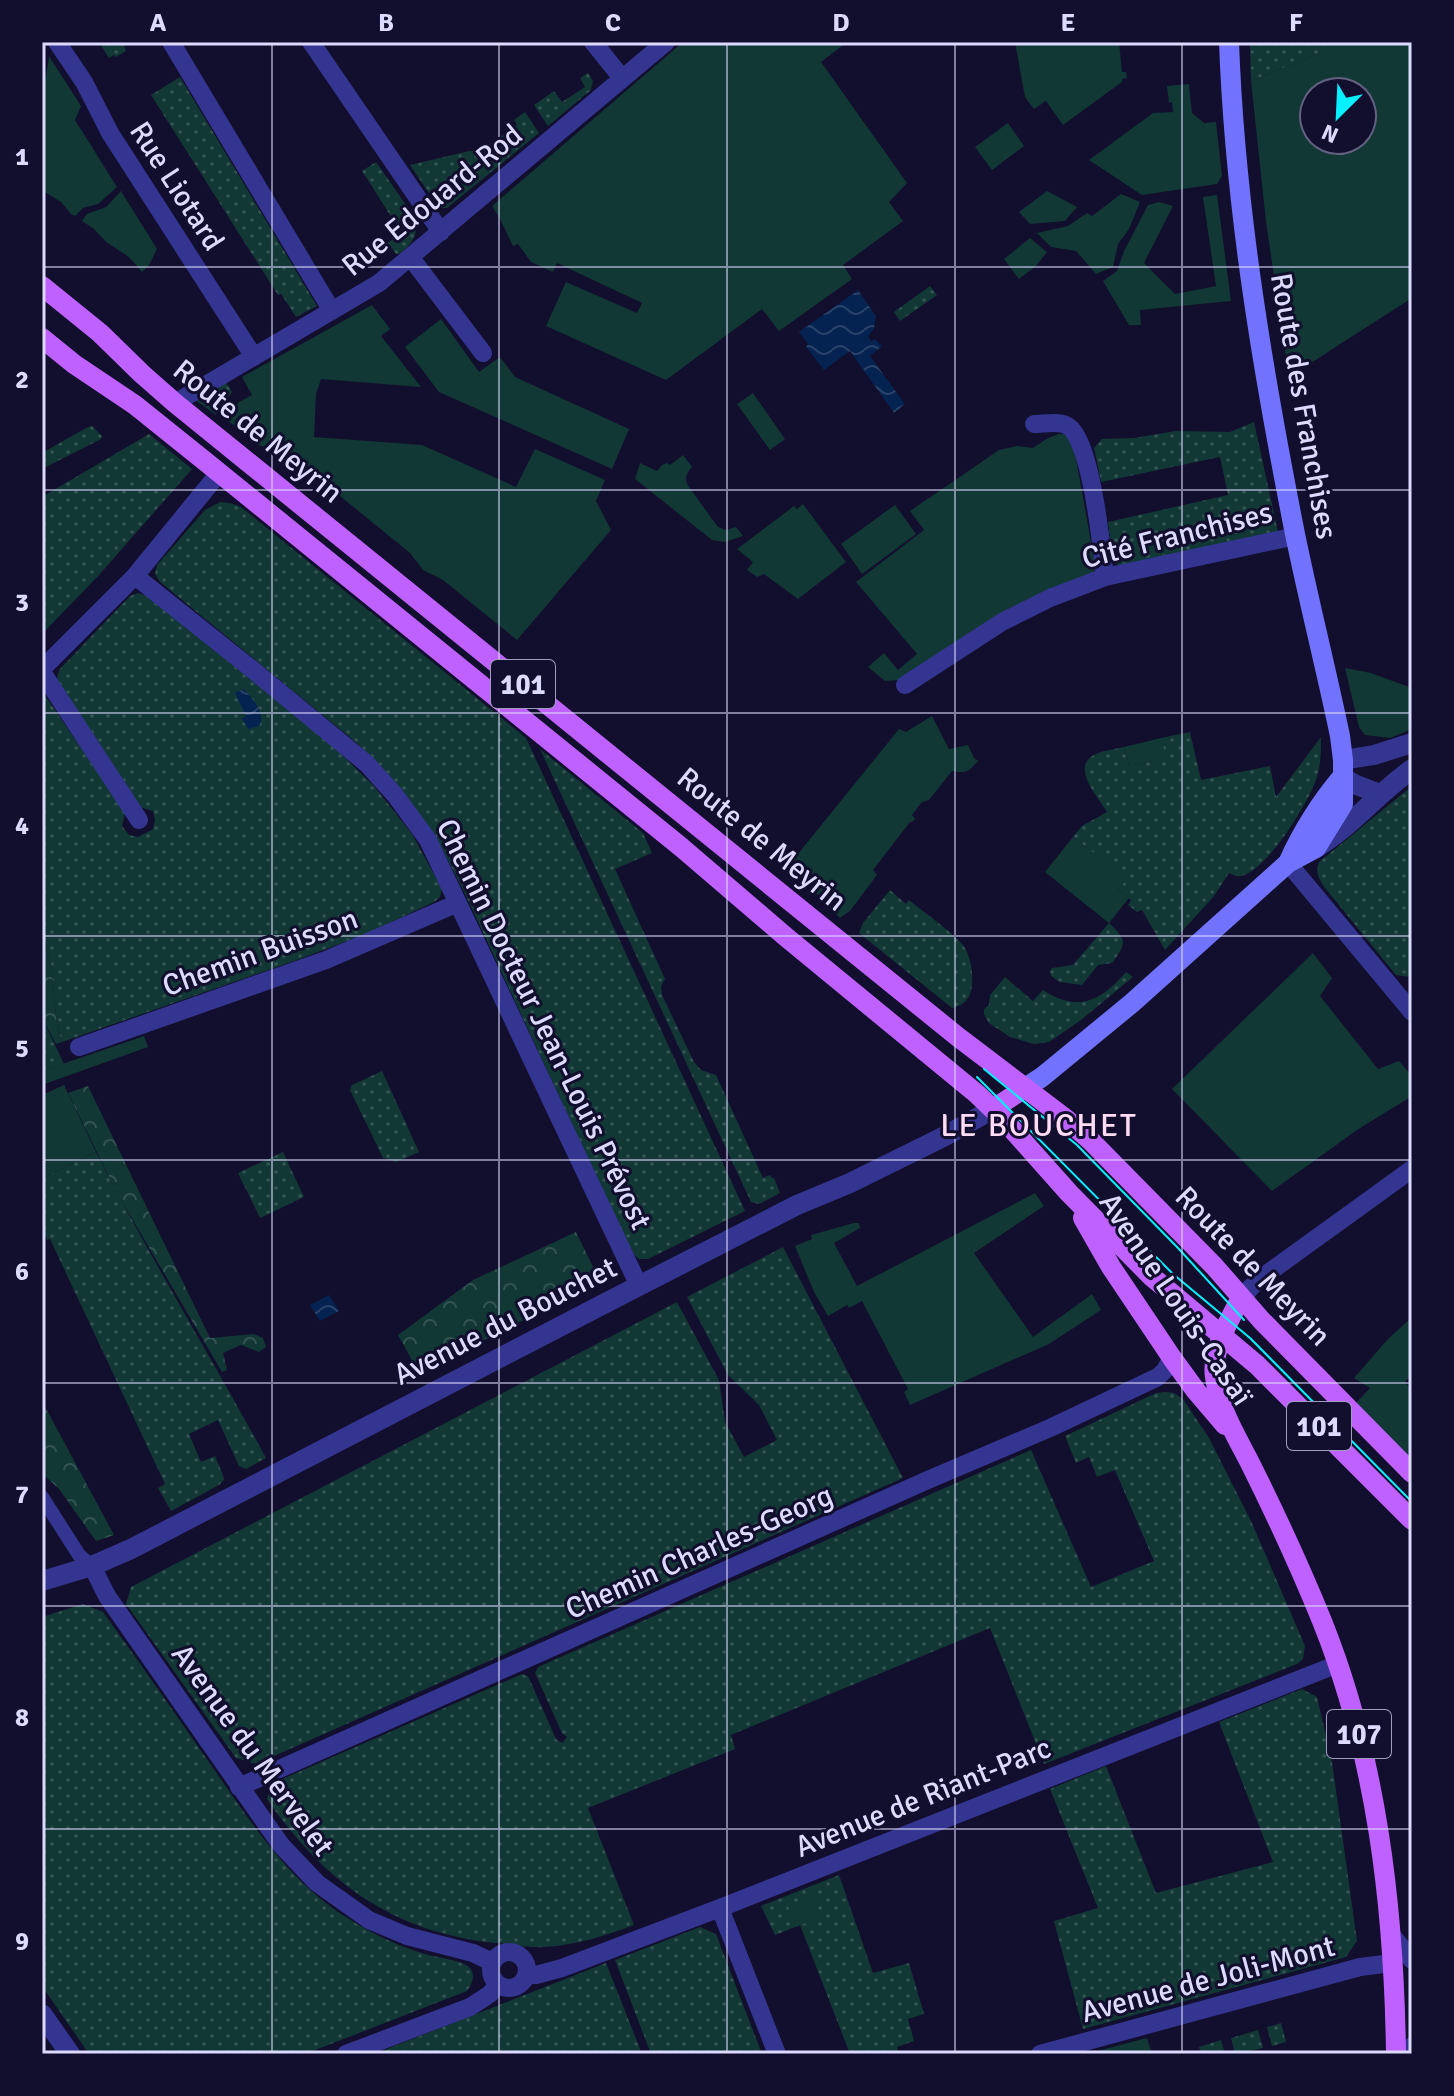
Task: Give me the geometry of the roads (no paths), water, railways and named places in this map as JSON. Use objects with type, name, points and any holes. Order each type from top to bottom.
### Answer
[{"type":"main road","name":"Route des Franchises","points":[[1229,42],[1238,188],[1263,367],[1340,736],[1343,804],[1316,848]]},
{"type":"main road","name":"Route de Meyrin","points":[[42,286],[100,333],[175,403],[958,1037],[1073,1125],[1214,1266],[1241,1298],[1412,1473]]},
{"type":"main road","name":"Route de Meyrin","points":[[42,338],[135,405],[216,476],[681,847],[941,1063],[993,1109],[1069,1193],[1165,1289],[1224,1333],[1286,1391],[1412,1520]]},
{"type":"main road","points":[[1288,863],[1300,837],[1343,768]]},
{"type":"main road","points":[[993,1109],[1042,1077],[1132,1003],[1288,863],[1316,848]]},
{"type":"main road","name":"Avenue Louis-Casaï","points":[[1069,1193],[1113,1271],[1196,1391],[1235,1438]]},
{"type":"main road","name":"Avenue Louis-Casaï","points":[[1241,1298],[1224,1333],[1214,1374],[1235,1438],[1291,1549],[1338,1664],[1362,1746],[1383,1858],[1390,1933],[1402,1961],[1396,2054]]},
{"type":"street","name":"Rue Liotard","points":[[57,42],[84,82],[110,133],[254,357]]},
{"type":"street","points":[[171,42],[332,311]]},
{"type":"street","points":[[311,42],[441,232]]},
{"type":"street","name":"Rue Edouard-Rod","points":[[175,403],[379,283],[666,42]]},
{"type":"street","points":[[596,43],[622,78]]},
{"type":"street","points":[[411,258],[483,353]]},
{"type":"street","points":[[1034,424],[1070,427],[1083,453],[1097,503],[1105,577]]},
{"type":"street","points":[[139,820],[42,670],[135,576],[216,476]]},
{"type":"street","name":"Cité Franchises","points":[[905,685],[1002,622],[1050,598],[1105,577],[1296,536]]},
{"type":"street","name":"Chemin Docteur Jean-Louis Prévost","points":[[135,576],[367,764],[395,795],[428,840],[639,1286]]},
{"type":"street","points":[[1380,794],[1354,784],[1343,768],[1412,743]]},
{"type":"street","points":[[1316,848],[1412,769]]},
{"type":"street","points":[[1288,863],[1412,1012]]},
{"type":"street","name":"Chemin Buisson","points":[[79,1047],[326,960],[458,903]]},
{"type":"street","name":"Avenue du Bouchet","points":[[42,1581],[92,1566],[131,1549],[413,1401],[797,1205],[850,1183],[945,1136],[993,1109]]},
{"type":"street","points":[[1241,1298],[1257,1281],[1412,1169]]},
{"type":"street","name":"Chemin Charles-Georg","points":[[239,1787],[1050,1428],[1158,1377],[1172,1358]]},
{"type":"street","points":[[42,1497],[79,1555],[92,1566]]},
{"type":"street","name":"Avenue du Mervelet","points":[[92,1566],[107,1596],[239,1787],[281,1845],[317,1883],[369,1920],[407,1936],[473,1953],[492,1962]]},
{"type":"street","name":"Avenue de Riant-Parc","points":[[526,1975],[562,1968],[720,1908],[1338,1664]]},
{"type":"street","points":[[720,1908],[777,2054]]},
{"type":"street","points":[[515,1952],[527,1965],[523,1982],[512,1988],[497,1985],[490,1972],[492,1962],[502,1953],[515,1952]]},
{"type":"street","name":"Avenue de Joli-Mont","points":[[1040,2054],[1360,1967],[1402,1961]]},
{"type":"street","points":[[346,2054],[470,2007],[489,1995],[497,1985]]},
{"type":"street","points":[[42,2014],[70,2054]]},
{"type":"street","points":[[1410,2054],[1412,2046]]},
{"type":"water","points":[[858,290],[876,316],[874,328],[868,337],[882,346],[870,356],[905,404],[894,413],[850,351],[824,370],[799,332]]},
{"type":"water","points":[[244,689],[258,706],[261,716],[259,726],[248,729],[242,718],[246,716],[235,693]]},
{"type":"water","points":[[329,1295],[339,1311],[320,1321],[310,1305]]},
{"type":"tram line","points":[[984,1069],[1077,1145],[1244,1320]]},
{"type":"tram line","points":[[977,1077],[1173,1274],[1250,1338],[1412,1502]]},
{"type":"district","name":"LE BOUCHET","points":[[1039,1125]]}]
